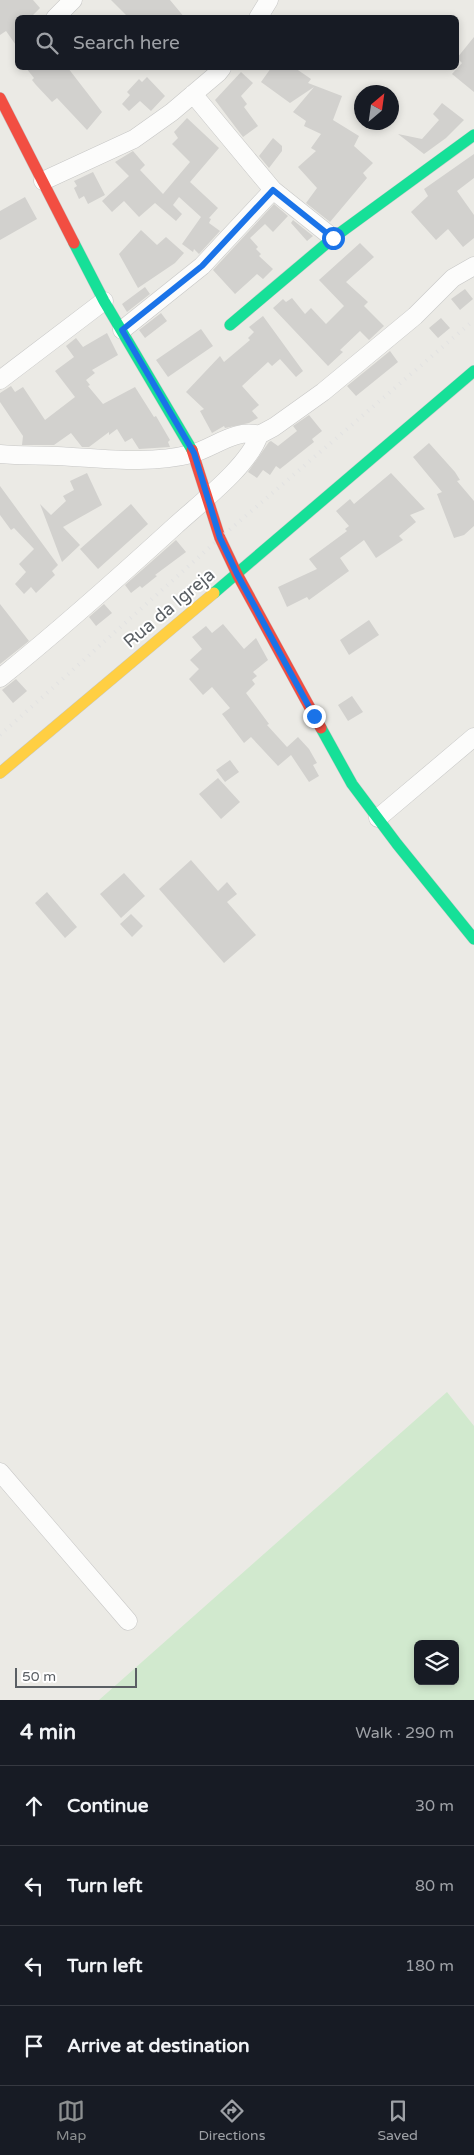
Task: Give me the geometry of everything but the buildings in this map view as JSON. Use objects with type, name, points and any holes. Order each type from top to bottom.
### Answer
[{"type":"street","points":[[58,15],[73,0]]},
{"type":"street","points":[[260,15],[269,0]]},
{"type":"street","points":[[44,181],[134,139],[193,94],[220,70]]},
{"type":"street","points":[[193,94],[273,190],[333,238]]},
{"type":"street","points":[[0,98],[44,181],[104,302],[194,453],[209,496],[220,538],[237,574],[352,784],[474,939]]},
{"type":"street","points":[[230,325],[333,238],[474,135]]},
{"type":"street","points":[[122,330],[202,266],[273,190]]},
{"type":"street","points":[[0,454],[133,460],[179,457],[194,453],[237,434],[248,432],[259,434],[280,424],[323,392],[415,316],[453,278],[474,266]]},
{"type":"street","points":[[0,380],[104,302]]},
{"type":"street","name":"Rua da Igreja","points":[[0,774],[474,371]]},
{"type":"street","points":[[0,678],[125,572],[209,496],[241,464],[255,446],[259,434]]},
{"type":"street","points":[[378,818],[474,737]]},
{"type":"street","points":[[0,1472],[128,1621]]},
{"type":"green space","points":[[447,1392],[474,1426],[474,1700],[99,1700]]},
{"type":"railway","points":[[0,735],[220,538],[474,320]]},
{"type":"traffic: fast","points":[[230,325],[333,238],[474,135]]},
{"type":"traffic: fast","points":[[74,243],[104,301],[192,450]]},
{"type":"traffic: fast","points":[[214,593],[474,371]]},
{"type":"traffic: fast","points":[[321,728],[352,784],[397,844],[474,939]]},
{"type":"traffic: slow","points":[[0,773],[214,593]]},
{"type":"traffic: jam","points":[[0,98],[74,243]]},
{"type":"traffic: jam","points":[[192,450],[220,538],[237,574],[321,728]]},
{"type":"route","points":[[314,716],[237,574],[220,538],[209,496],[194,453],[122,330],[202,266],[273,190],[333,238]]}]
